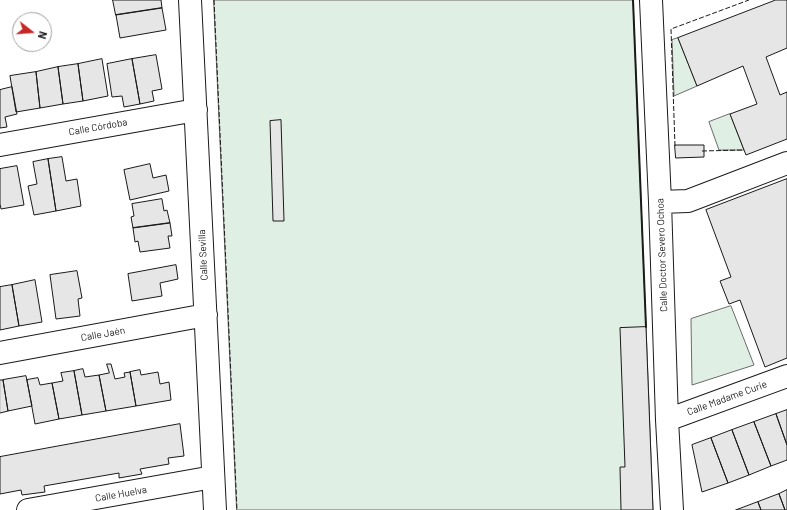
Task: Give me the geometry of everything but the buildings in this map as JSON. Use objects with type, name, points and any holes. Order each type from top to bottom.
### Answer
[{"type":"street","name":"Calle Sevilla","points":[[190,0],[215,510]]},
{"type":"street","name":"Calle Doctor Severo Ochoa","points":[[651,0],[660,202],[667,420],[672,510]]},
{"type":"street","name":"Calle Córdoba","points":[[0,145],[196,110]]},
{"type":"street","points":[[660,202],[688,200],[787,163]]},
{"type":"street","name":"Calle Jaén","points":[[0,353],[206,315]]},
{"type":"street","name":"Calle Madame Curie","points":[[667,420],[787,376]]},
{"type":"street","name":"Calle Huelva","points":[[28,510],[213,477]]},
{"type":"green space","points":[[214,0],[633,0],[653,510],[237,510]]},
{"type":"green space","points":[[678,38],[697,86],[674,96],[672,40]]},
{"type":"green space","points":[[730,114],[744,150],[719,150],[709,122]]},
{"type":"green space","points":[[731,306],[754,365],[692,385],[691,319]]},
{"type":"fence","points":[[214,0],[237,510]]},
{"type":"fence","points":[[675,146],[671,29],[749,0]]},
{"type":"fence","points":[[702,151],[744,150]]},
{"type":"wall","points":[[633,0],[646,327]]}]
